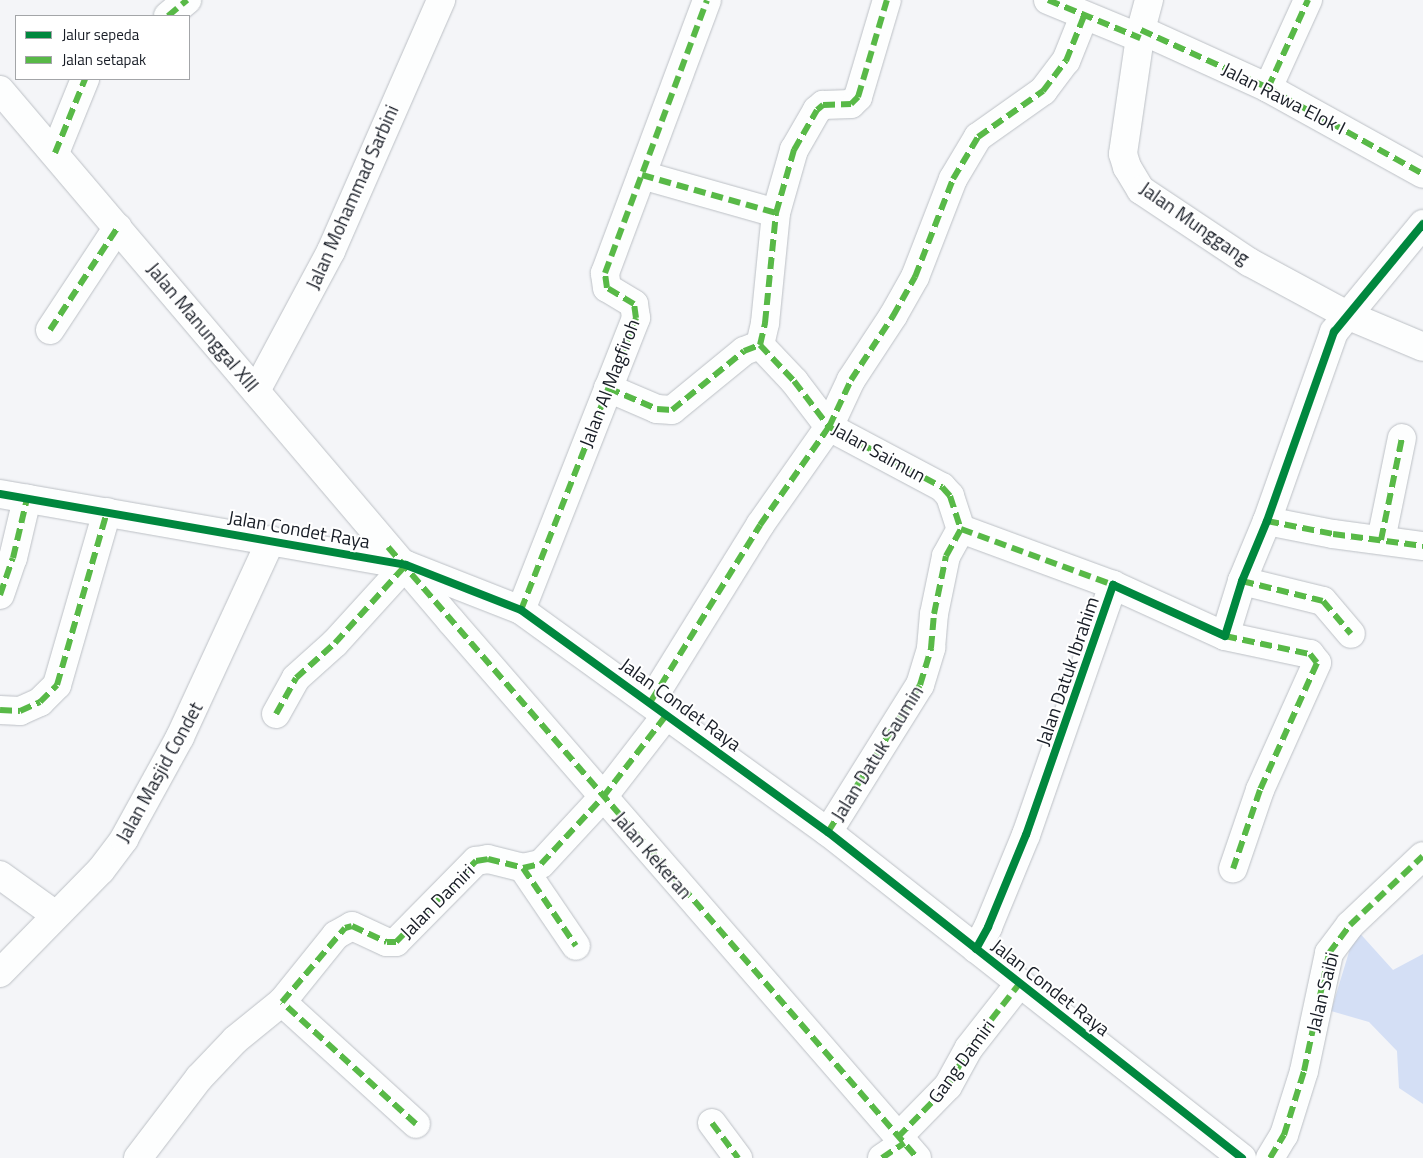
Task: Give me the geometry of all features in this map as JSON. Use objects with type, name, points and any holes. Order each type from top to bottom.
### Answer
[{"type":"street","points":[[169,15],[188,0]]},
{"type":"street","name":"Jalan Mohammad Sarbini","points":[[256,391],[330,251],[441,0]]},
{"type":"street","name":"Jalan Al Magfiroh","points":[[521,610],[636,313],[634,304],[609,290],[604,279],[707,0]]},
{"type":"street","points":[[608,388],[657,409],[672,410],[744,352],[760,345],[766,323],[776,213],[794,150],[812,116],[824,105],[850,104],[858,97],[887,0]]},
{"type":"street","points":[[1048,0],[1084,16],[1140,34]]},
{"type":"street","name":"Jalan Munggang","points":[[1149,0],[1140,34],[1123,154],[1126,167],[1141,190],[1249,262],[1347,314],[1423,347]]},
{"type":"street","points":[[1268,88],[1308,0]]},
{"type":"street","points":[[576,946],[522,868],[541,864],[603,797],[659,707],[760,524],[829,427],[852,380],[915,277],[953,179],[978,137],[1043,92],[1066,61],[1084,16]]},
{"type":"street","name":"Jalan Rawa Elok I","points":[[1140,34],[1268,88],[1423,174]]},
{"type":"street","points":[[55,153],[85,80]]},
{"type":"street","name":"Jalan Manunggal XIII","points":[[0,90],[406,565]]},
{"type":"street","points":[[642,175],[776,213]]},
{"type":"street","points":[[1225,636],[1242,581],[1267,521],[1304,409],[1334,332],[1423,224]]},
{"type":"street","points":[[50,330],[118,227]]},
{"type":"street","name":"Jalan Saimun","points":[[760,345],[794,381],[829,427],[942,487],[950,496],[961,529]]},
{"type":"street","points":[[1381,540],[1402,438]]},
{"type":"street","name":"Jalan Condet Raya","points":[[0,494],[272,540],[406,565],[521,610],[659,707],[828,832],[1242,1158]]},
{"type":"street","points":[[0,595],[13,558],[27,499]]},
{"type":"street","points":[[0,710],[20,711],[40,702],[57,685],[107,512]]},
{"type":"street","points":[[1267,521],[1423,546]]},
{"type":"street","points":[[961,529],[1112,586]]},
{"type":"street","name":"Jalan Datuk Saumin","points":[[828,832],[920,685],[931,648],[934,614],[946,556],[961,529]]},
{"type":"street","name":"Jalan Masjid Condet","points":[[0,973],[54,914],[101,870],[124,839],[180,737],[272,540]]},
{"type":"street","points":[[276,714],[296,678],[335,643],[406,565]]},
{"type":"street","name":"Jalan Kekeran","points":[[406,565],[900,1149]]},
{"type":"street","points":[[1242,581],[1324,601],[1351,634]]},
{"type":"street","name":"Jalan Datuk Ibrahim","points":[[976,949],[988,928],[1026,835],[1112,586],[1225,636],[1310,654],[1317,663],[1260,790],[1233,869]]},
{"type":"street","name":"Jalan Saibi","points":[[1270,1158],[1284,1135],[1304,1071],[1329,953],[1350,925],[1423,856]]},
{"type":"street","name":"Jalan Damiri","points":[[138,1158],[218,1058],[282,1002],[345,928],[352,926],[387,942],[396,942],[476,861],[488,859],[522,868]]},
{"type":"street","points":[[0,875],[54,914]]},
{"type":"street","name":"Gang Damiri","points":[[900,1149],[948,1086],[969,1048],[1020,983]]},
{"type":"street","points":[[282,1002],[416,1124]]},
{"type":"street","points":[[712,1123],[738,1158]]},
{"type":"shaded area","points":[[1356,929],[1393,970],[1423,954],[1423,1104],[1399,1088],[1397,1051],[1369,1022],[1331,1011]]},
{"type":"marked path","points":[[169,15],[187,0]]},
{"type":"marked path","points":[[521,610],[636,318],[634,304],[607,288],[605,273],[707,0]]},
{"type":"marked path","points":[[760,345],[765,323],[776,213],[794,150],[817,110],[823,105],[851,104],[858,97],[887,0]]},
{"type":"marked path","points":[[1048,0],[1140,38]]},
{"type":"marked path","points":[[1268,88],[1308,0]]},
{"type":"marked path","points":[[651,701],[760,525],[829,427],[851,380],[893,316],[915,277],[953,179],[978,137],[1043,91],[1066,61],[1084,16]]},
{"type":"marked path","points":[[1141,30],[1268,88],[1423,174]]},
{"type":"marked path","points":[[55,153],[85,80]]},
{"type":"marked path","points":[[642,175],[776,213]]},
{"type":"marked path","points":[[50,330],[118,227]]},
{"type":"marked path","points":[[608,388],[657,409],[672,410],[744,351],[760,345],[794,381],[829,427],[942,487],[950,496],[961,529],[1113,585]]},
{"type":"marked path","points":[[1381,540],[1402,438]]},
{"type":"marked path","points":[[0,595],[13,558],[27,499]]},
{"type":"marked path","points":[[0,710],[20,711],[40,702],[57,685],[107,512]]},
{"type":"marked path","points":[[1267,521],[1333,534],[1423,546]]},
{"type":"marked path","points":[[828,832],[920,685],[931,648],[934,614],[946,556],[961,529]]},
{"type":"marked path","points":[[388,547],[917,1158]]},
{"type":"marked path","points":[[276,714],[296,678],[335,643],[406,565]]},
{"type":"marked path","points":[[1242,581],[1323,601],[1351,634]]},
{"type":"marked path","points":[[1225,636],[1310,654],[1317,663],[1260,790],[1233,869]]},
{"type":"marked path","points":[[416,1124],[282,1002],[345,928],[352,926],[387,942],[396,942],[476,861],[488,859],[523,868],[541,864],[603,797],[668,713]]},
{"type":"marked path","points":[[1270,1158],[1284,1135],[1304,1071],[1329,953],[1350,925],[1423,856]]},
{"type":"marked path","points":[[523,868],[576,946]]},
{"type":"marked path","points":[[898,1137],[948,1086],[969,1048],[1020,983]]},
{"type":"marked path","points":[[712,1123],[738,1158]]},
{"type":"marked path","points":[[882,1158],[904,1143]]},
{"type":"cycle path","points":[[976,949],[988,927],[1026,835],[1113,585],[1225,636],[1242,581],[1267,521],[1334,332],[1423,224]]},
{"type":"cycle path","points":[[0,494],[406,565],[521,610],[828,832],[1242,1158]]}]
